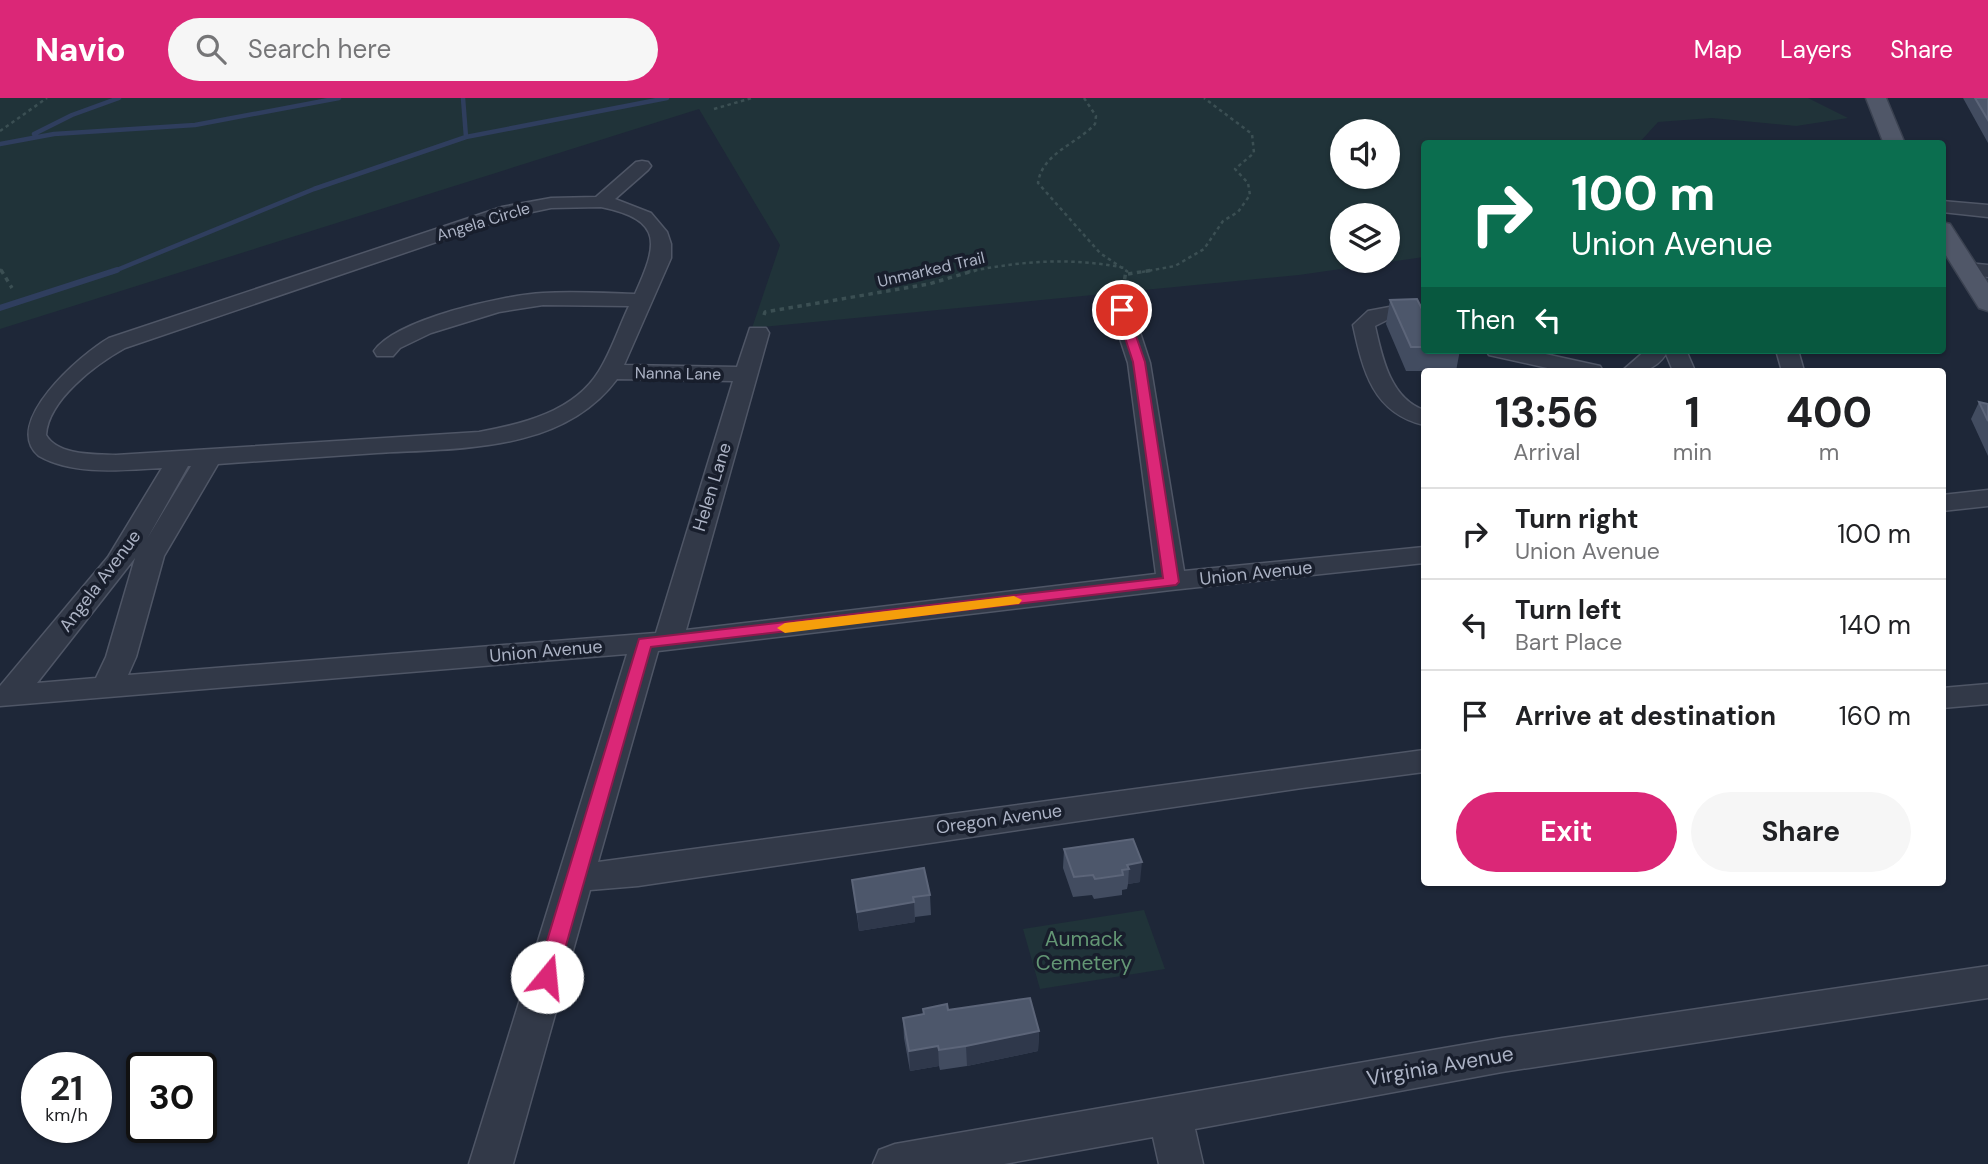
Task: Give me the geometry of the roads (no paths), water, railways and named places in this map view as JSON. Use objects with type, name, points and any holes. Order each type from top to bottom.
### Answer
[{"type":"main road","points":[[1876,98],[1893,140]]},
{"type":"main road","points":[[1946,238],[1978,270],[1988,303]]},
{"type":"street","points":[[601,202],[642,166]]},
{"type":"street","points":[[1946,191],[1988,195]]},
{"type":"street","name":"Angela Circle","points":[[601,202],[631,208],[653,222],[662,246],[661,258],[610,372],[600,388],[574,409],[542,424],[506,435],[116,463],[68,458],[40,444],[34,434],[34,425],[42,410],[86,361],[135,335],[509,211],[551,203],[601,202]]},
{"type":"street","points":[[1946,206],[1988,211]]},
{"type":"street","points":[[385,351],[392,343],[424,328],[496,306],[543,299],[640,300]]},
{"type":"street","points":[[1122,310],[1139,362],[1171,582]]},
{"type":"street","points":[[1421,312],[1388,312],[1369,318],[1364,325],[1387,396],[1405,412],[1421,417]]},
{"type":"street","name":"Helen Lane","points":[[491,1164],[574,878],[656,642],[758,333]]},
{"type":"street","points":[[1515,354],[1578,368]]},
{"type":"street","points":[[1638,368],[1655,354]]},
{"type":"street","name":"Nanna Lane","points":[[610,372],[746,374]]},
{"type":"street","name":"Angela Avenue","points":[[107,688],[121,657],[150,556],[209,457]]},
{"type":"street","name":"Angela Avenue","points":[[5,696],[120,561],[179,460]]},
{"type":"street","points":[[1946,503],[1988,498]]},
{"type":"street","name":"Union Avenue","points":[[5,696],[656,642],[1421,555]]},
{"type":"street","points":[[1946,698],[1988,694]]},
{"type":"street","name":"Oregon Avenue","points":[[574,878],[638,872],[1302,776],[1421,761]]},
{"type":"street","name":"Virginia Avenue","points":[[895,1164],[1502,1055],[1988,982]]},
{"type":"street","points":[[1170,1115],[1181,1164]]},
{"type":"waterway","points":[[34,134],[72,115],[119,98]]},
{"type":"waterway","points":[[0,144],[54,134],[195,125],[339,98]]},
{"type":"waterway","points":[[463,98],[466,137]]},
{"type":"waterway","points":[[466,137],[667,98]]},
{"type":"waterway","points":[[116,270],[314,189],[466,137]]},
{"type":"waterway","points":[[0,308],[116,270]]},
{"type":"waterway","points":[[112,272],[116,270]]},
{"type":"park label","name":"Aumack Cemetery","points":[[1084,951]]}]
